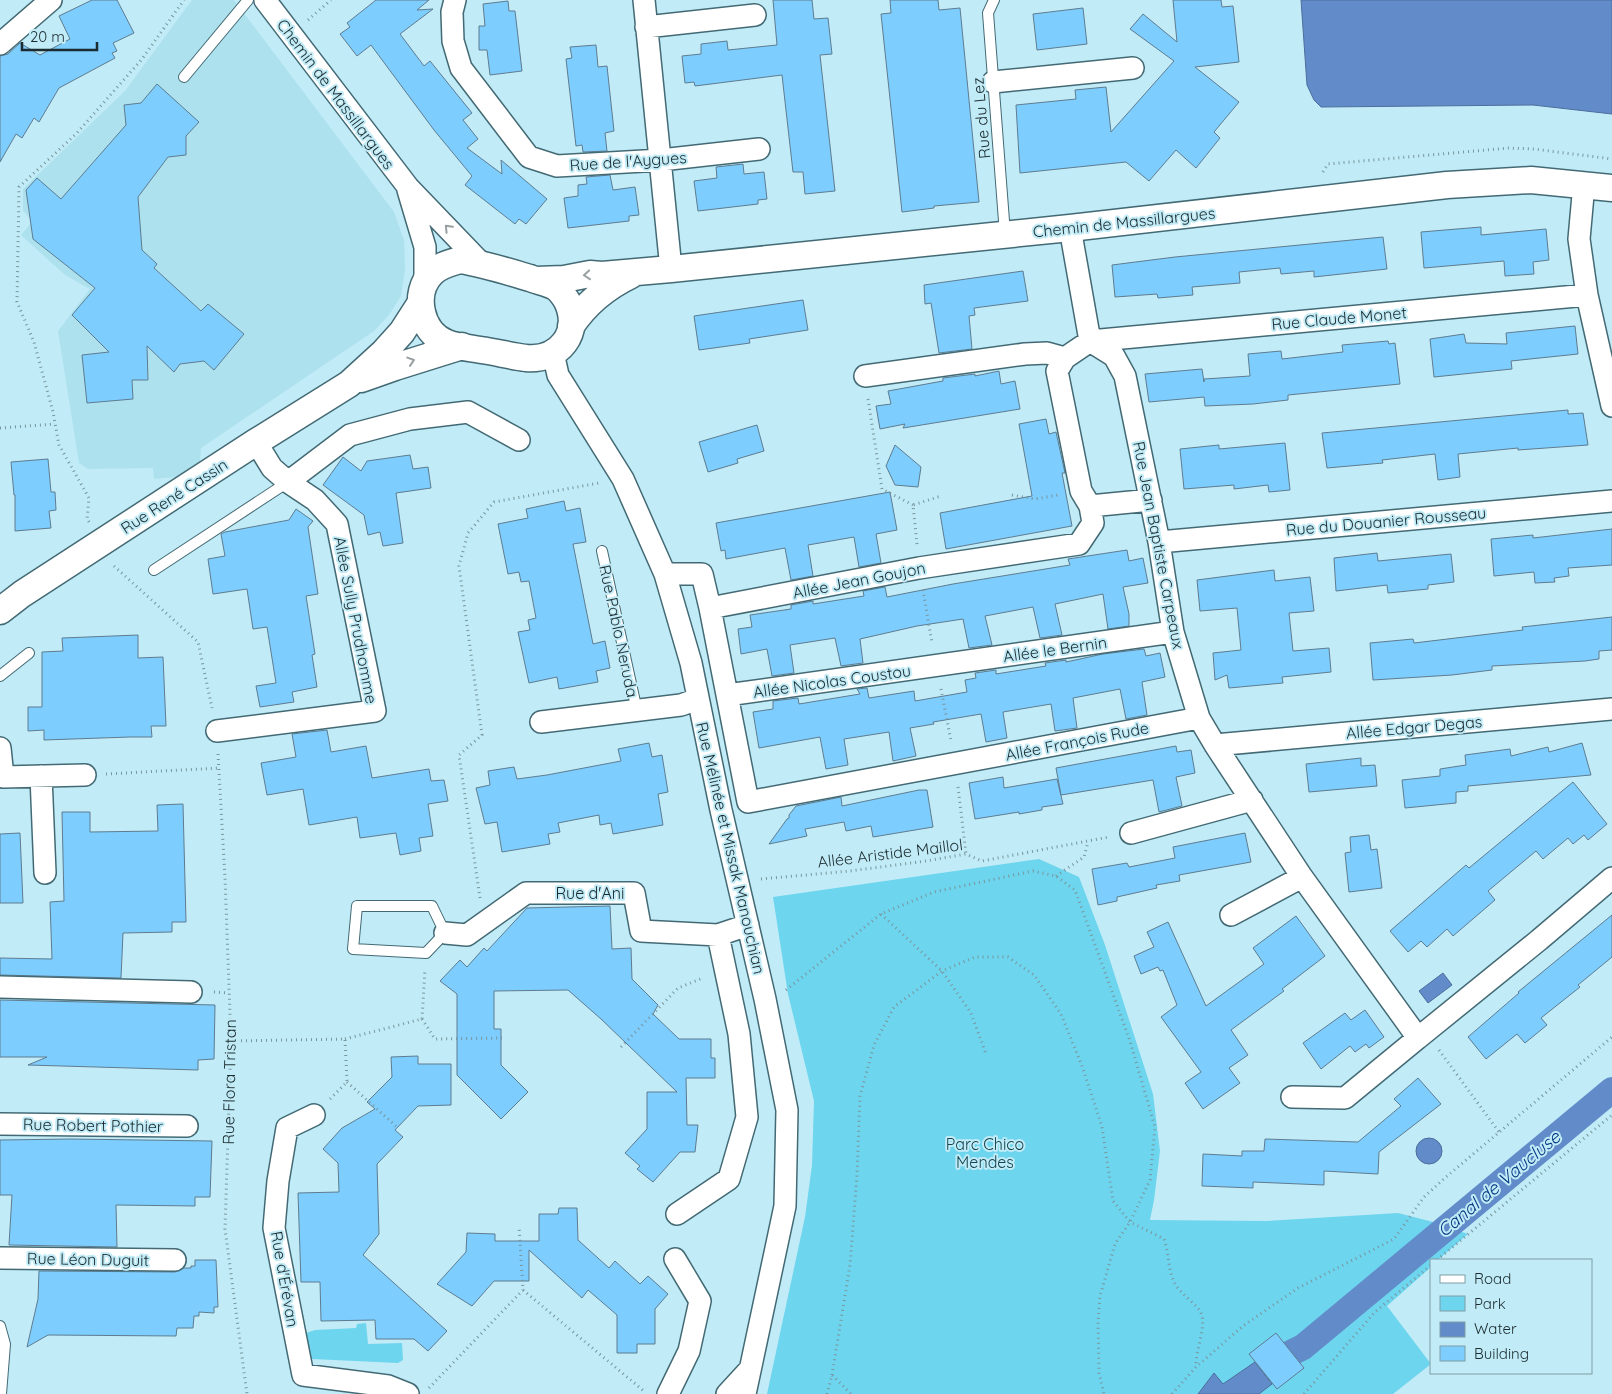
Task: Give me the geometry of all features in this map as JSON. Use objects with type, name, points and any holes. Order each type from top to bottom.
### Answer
[{"type":"street","points":[[0,44],[51,0]]},
{"type":"street","name":"Chemin de Massillargues","points":[[265,0],[408,187],[481,264]]},
{"type":"street","name":"Rue de l'Aygues","points":[[455,0],[452,12],[453,41],[461,68],[529,157],[557,166],[661,160],[759,149]]},
{"type":"street","points":[[644,0],[672,269]]},
{"type":"street","points":[[646,26],[755,15]]},
{"type":"street","points":[[993,82],[1133,68]]},
{"type":"street","name":"Chemin de Massillargues","points":[[536,280],[564,279],[590,274],[672,269],[1005,235],[1447,186],[1531,180],[1612,188]]},
{"type":"street","points":[[1584,184],[1579,239],[1587,295],[1612,406]]},
{"type":"street","name":"Chemin de Massillargues","points":[[408,187],[424,247],[423,293]]},
{"type":"street","points":[[1070,228],[1090,342],[1064,358],[1057,371],[1085,498],[1151,500]]},
{"type":"street","points":[[460,260],[536,280],[555,287],[564,296],[571,309],[572,326],[567,340],[553,353],[536,359],[446,342],[432,333],[423,319],[423,293],[433,272],[444,264],[460,260]]},
{"type":"street","name":"Chemin de Massillargues","points":[[572,326],[581,311],[599,294],[612,284],[636,272]]},
{"type":"street","name":"Rue René Cassin","points":[[0,611],[22,594],[349,384],[384,352],[402,332],[423,293]]},
{"type":"street","name":"Rue Claude Monet","points":[[1090,342],[1587,295]]},
{"type":"street","name":"Rue Jean Baptiste Carpeaux","points":[[1090,342],[1114,356],[1125,376],[1159,542],[1173,632],[1199,718],[1302,878],[1422,1035]]},
{"type":"street","name":"Rue René Cassin","points":[[349,384],[394,367],[462,346]]},
{"type":"street","name":"Rue Mélinée et Missak Manouchian","points":[[553,353],[558,375],[623,479],[665,574],[691,663],[721,810],[765,999],[787,1110],[785,1206],[745,1394]]},
{"type":"street","points":[[865,376],[1025,354],[1047,353],[1064,358]]},
{"type":"street","points":[[288,482],[350,435],[410,419],[468,412],[519,440]]},
{"type":"street","name":"Allée Sully Prudhomme","points":[[217,731],[374,711],[337,524],[314,500],[272,468],[256,442]]},
{"type":"street","name":"Allée Jean Goujon","points":[[710,608],[919,568],[1079,544],[1093,523],[1085,498]]},
{"type":"street","name":"Rue du Douanier Rousseau","points":[[1159,542],[1612,501]]},
{"type":"street","points":[[665,574],[702,574],[727,696]]},
{"type":"street","name":"Allée le Bernin","points":[[936,666],[1173,632]]},
{"type":"street","name":"Allée Nicolas Coustou","points":[[727,696],[936,666]]},
{"type":"street","name":"Allée François Rude","points":[[727,696],[748,802],[955,765],[1199,718]]},
{"type":"street","name":"Rue Pablo Neruda","points":[[541,722],[681,705],[698,699]]},
{"type":"street","name":"Allée Edgar Degas","points":[[1215,745],[1612,709]]},
{"type":"street","points":[[0,748],[2,777],[86,775]]},
{"type":"street","points":[[41,776],[45,873]]},
{"type":"street","points":[[1132,833],[1252,800]]},
{"type":"street","points":[[1232,915],[1302,878]]},
{"type":"street","points":[[1292,1097],[1345,1098],[1612,878]]},
{"type":"street","name":"Rue d'Ani","points":[[446,933],[467,934],[526,893],[634,893],[641,931],[718,935]]},
{"type":"street","points":[[677,1214],[729,1179],[747,1116],[739,1034],[718,935],[748,925]]},
{"type":"street","points":[[0,987],[191,992]]},
{"type":"street","name":"Rue d'Érévan","points":[[314,1115],[287,1128],[278,1181],[274,1228],[303,1375],[388,1386],[408,1394]]},
{"type":"street","name":"Rue Robert Pothier","points":[[0,1124],[187,1126]]},
{"type":"street","name":"Rue Léon Duguit","points":[[0,1258],[175,1260]]},
{"type":"street","points":[[668,1394],[689,1351],[700,1301],[675,1259]]},
{"type":"street","points":[[727,1394],[750,1370]]},
{"type":"lane","points":[[184,77],[248,0]]},
{"type":"lane","name":"Rue du Lez","points":[[994,0],[988,13],[1005,235]]},
{"type":"lane","points":[[154,570],[288,482]]},
{"type":"lane","name":"Rue Pablo Neruda","points":[[602,551],[637,710]]},
{"type":"lane","points":[[0,676],[29,653]]},
{"type":"lane","points":[[357,906],[432,906],[446,933],[426,952],[353,949],[357,906]]},
{"type":"lane","points":[[0,1326],[4,1344],[1,1394]]},
{"type":"path","name":"Rue Flora Tristan","points":[[184,0],[142,59],[77,133],[19,187],[17,302],[34,342],[59,445],[89,498],[87,519],[109,561],[198,642],[217,731],[226,878],[231,1041],[225,1228],[247,1394]]},
{"type":"path","points":[[865,376],[882,489],[913,505],[942,496]]},
{"type":"path","points":[[0,428],[55,424]]},
{"type":"path","points":[[484,923],[459,755],[482,735],[459,566],[468,533],[494,502],[623,479]]},
{"type":"path","points":[[1012,495],[1035,499],[1085,498]]},
{"type":"path","points":[[913,505],[919,568],[955,765],[966,854]]},
{"type":"path","points":[[86,775],[219,768]]},
{"type":"path","name":"Allée Aristide Maillol","points":[[738,884],[755,879],[850,871],[966,854],[982,861],[1132,833]]},
{"type":"path","points":[[1056,876],[1084,856],[1088,841]]},
{"type":"path","points":[[784,992],[882,914],[934,892],[1033,871],[1056,876],[1075,890],[1130,1041],[1155,1127],[1150,1180],[1130,1222],[1115,1244],[1100,1296],[1098,1322],[1099,1373],[1104,1394]]},
{"type":"path","points":[[882,914],[942,971],[971,1013],[986,1054]]},
{"type":"path","points":[[426,952],[422,1019],[436,1038],[502,1038]]},
{"type":"path","points":[[827,1394],[832,1375],[850,1257],[857,1175],[860,1096],[874,1045],[894,1007],[942,971],[975,957],[1008,957],[1034,975],[1061,1014],[1082,1066],[1102,1127],[1113,1201],[1130,1222],[1164,1239],[1168,1251],[1168,1268],[1177,1286],[1201,1312],[1203,1322],[1195,1358],[1196,1367]]},
{"type":"path","points":[[621,1046],[678,988],[725,970]]},
{"type":"path","points":[[231,1041],[345,1039],[422,1019]]},
{"type":"path","points":[[1422,1035],[1499,1132]]},
{"type":"path","points":[[1172,1394],[1196,1367],[1243,1326],[1298,1288],[1394,1239],[1424,1197],[1446,1176],[1612,1037]]},
{"type":"path","points":[[345,1039],[347,1082],[398,1128]]},
{"type":"path","points":[[314,1115],[347,1082]]},
{"type":"path","points":[[1438,1259],[1612,1115]]},
{"type":"path","points":[[519,1226],[523,1290],[648,1394]]},
{"type":"path","points":[[1304,1394],[1374,1313],[1430,1266]]},
{"type":"path","points":[[423,1394],[523,1290]]},
{"type":"path","points":[[832,1375],[851,1394]]},
{"type":"shaded area","points":[[192,0],[234,0],[394,212],[404,240],[405,269],[401,296],[389,315],[374,331],[201,448],[200,461],[176,477],[154,479],[153,468],[88,469],[79,463],[58,331],[90,289],[65,275],[21,235],[33,221],[23,211],[23,189],[125,91]]},
{"type":"green space","name":"Parc Chico Mendes","points":[[1039,859],[1079,877],[1105,945],[1153,1094],[1160,1151],[1150,1220],[1267,1221],[1398,1213],[1437,1223],[1468,1234],[1439,1259],[1430,1259],[1430,1268],[1387,1306],[1430,1365],[1393,1394],[767,1394],[805,1217],[812,1165],[814,1101],[788,994],[773,897]]},
{"type":"green space","points":[[366,1323],[368,1344],[402,1343],[403,1360],[398,1363],[312,1359],[308,1355],[306,1333],[315,1330],[356,1328],[357,1324]]},
{"type":"water","points":[[1301,0],[1612,0],[1612,114],[1533,105],[1321,107],[1314,100],[1307,85]]},
{"type":"water","points":[[1443,973],[1452,985],[1428,1003],[1419,991]]},
{"type":"water","points":[[1429,1138],[1438,1142],[1442,1151],[1438,1160],[1429,1164],[1420,1160],[1416,1151],[1420,1142]]},
{"type":"water","points":[[1255,1362],[1272,1384],[1259,1394],[1198,1394],[1214,1373],[1223,1384]]},
{"type":"building","points":[[92,0],[117,0],[134,33],[113,43],[117,51],[112,53],[115,58],[59,88],[39,122],[34,118],[22,138],[16,134],[0,162],[0,56],[8,54],[20,43],[40,55],[70,39],[59,16]]},
{"type":"building","points":[[376,0],[429,0],[417,10],[433,9],[400,34],[424,66],[430,61],[472,113],[463,120],[478,139],[467,148],[502,174],[501,160],[547,199],[526,224],[519,219],[515,224],[465,185],[472,176],[434,130],[371,45],[357,56],[340,34],[350,27],[347,23]]},
{"type":"building","points":[[773,0],[812,0],[814,19],[828,18],[832,54],[820,55],[835,191],[805,194],[803,172],[793,172],[782,75],[695,86],[694,82],[685,83],[682,56],[701,54],[701,44],[727,41],[728,50],[777,45]]},
{"type":"building","points":[[890,0],[938,0],[939,10],[960,8],[979,202],[934,206],[934,208],[902,212],[881,14],[891,13]]},
{"type":"building","points":[[1173,0],[1221,0],[1222,7],[1233,6],[1239,62],[1195,67],[1239,102],[1214,132],[1220,138],[1196,168],[1176,150],[1149,181],[1126,162],[1020,173],[1016,105],[1076,99],[1075,90],[1106,87],[1111,132],[1174,61],[1130,29],[1143,14],[1177,42]]},
{"type":"building","points":[[508,1],[509,11],[515,11],[522,71],[490,75],[487,50],[479,50],[479,26],[485,26],[483,4]]},
{"type":"building","points":[[1083,8],[1087,44],[1037,50],[1033,14]]},
{"type":"building","points":[[596,45],[598,67],[607,66],[614,131],[605,133],[607,151],[583,152],[582,145],[576,146],[566,59],[572,58],[570,47]]},
{"type":"building","points":[[157,84],[199,122],[186,136],[186,155],[168,157],[138,197],[142,250],[157,264],[154,268],[201,311],[208,304],[244,334],[214,370],[204,361],[180,364],[174,372],[147,346],[148,380],[132,380],[133,399],[87,403],[82,355],[109,352],[72,315],[95,288],[33,239],[26,190],[37,178],[61,199],[126,125],[124,105],[141,103]]},
{"type":"building","points":[[743,164],[744,174],[764,172],[767,199],[758,200],[758,204],[698,211],[694,181],[717,178],[716,167]]},
{"type":"building","points":[[610,175],[613,190],[635,187],[639,215],[629,216],[629,221],[568,228],[564,198],[578,196],[578,185],[587,184],[586,177]]},
{"type":"building","points":[[1481,227],[1481,235],[1546,229],[1549,260],[1533,262],[1534,274],[1505,276],[1504,261],[1424,268],[1421,232]]},
{"type":"building","points":[[1383,237],[1387,269],[1314,277],[1314,271],[1281,274],[1280,268],[1239,272],[1240,283],[1192,287],[1193,295],[1158,298],[1157,294],[1115,297],[1112,265]]},
{"type":"building","points":[[1023,271],[1028,301],[974,308],[975,315],[969,316],[972,349],[939,353],[931,303],[925,304],[924,285]]},
{"type":"building","points":[[803,300],[808,330],[749,339],[750,343],[699,350],[694,316]]},
{"type":"building","points":[[1575,326],[1578,354],[1511,361],[1512,369],[1434,377],[1430,339],[1464,334],[1466,343],[1507,344],[1506,333]]},
{"type":"building","points":[[1388,341],[1389,344],[1395,343],[1400,384],[1288,395],[1288,400],[1253,404],[1205,406],[1204,397],[1149,402],[1145,374],[1202,369],[1204,382],[1204,379],[1250,376],[1248,354],[1281,351],[1282,359],[1343,352],[1342,345]]},
{"type":"building","points":[[999,371],[1001,384],[1015,381],[1020,409],[903,428],[905,424],[880,429],[876,406],[891,404],[888,391],[943,381],[943,378],[975,374],[975,376]]},
{"type":"building","points":[[1568,410],[1568,414],[1583,413],[1588,445],[1518,450],[1518,448],[1458,454],[1460,477],[1438,480],[1435,454],[1382,460],[1383,463],[1327,468],[1322,433]]},
{"type":"building","points":[[1046,419],[1049,434],[1056,432],[1065,473],[1062,473],[1072,526],[946,549],[940,513],[1032,496],[1019,424]]},
{"type":"building","points":[[757,425],[764,451],[737,459],[738,463],[708,472],[699,442]]},
{"type":"building","points":[[1285,443],[1290,490],[1269,492],[1268,485],[1234,489],[1234,485],[1184,489],[1180,449],[1219,445],[1219,449]]},
{"type":"building","points":[[895,445],[921,467],[918,487],[895,485],[886,466]]},
{"type":"building","points":[[410,455],[413,469],[428,467],[431,488],[396,493],[403,543],[383,546],[380,532],[368,535],[364,515],[323,485],[343,457],[361,471],[367,461]]},
{"type":"building","points":[[48,459],[51,492],[55,492],[56,510],[49,511],[51,528],[15,531],[15,495],[11,462]]},
{"type":"building","points":[[890,492],[897,530],[876,534],[881,563],[859,567],[854,537],[808,545],[813,576],[791,580],[785,548],[726,559],[725,550],[721,551],[716,523]]},
{"type":"building","points":[[564,501],[566,511],[580,508],[586,542],[573,544],[593,644],[605,641],[610,668],[596,671],[598,682],[559,689],[557,677],[529,683],[518,632],[530,630],[528,620],[536,618],[529,581],[521,582],[519,572],[508,574],[498,524],[528,518],[526,509]]},
{"type":"building","points":[[296,509],[313,521],[308,527],[318,594],[306,596],[315,654],[312,655],[317,687],[292,692],[294,702],[260,707],[256,686],[276,683],[267,627],[253,629],[247,589],[213,594],[208,559],[225,556],[221,534],[289,520]]},
{"type":"building","points":[[1612,529],[1612,565],[1568,568],[1569,576],[1554,578],[1555,582],[1535,583],[1534,572],[1494,576],[1491,539],[1533,535],[1533,538]]},
{"type":"building","points":[[1127,550],[1129,561],[1143,558],[1148,583],[1123,587],[1129,614],[1129,626],[1108,629],[1103,594],[1055,604],[1062,635],[1040,638],[1033,607],[985,616],[992,645],[969,648],[963,619],[917,626],[860,639],[863,663],[841,666],[835,638],[790,645],[794,673],[772,676],[767,649],[741,654],[738,629],[752,627],[750,615],[791,609],[791,605],[813,601],[813,604],[864,596],[863,591],[885,587],[887,597],[1070,565],[1068,559]]},
{"type":"building","points":[[1377,553],[1378,561],[1451,554],[1454,582],[1428,585],[1428,589],[1388,593],[1387,585],[1336,591],[1334,558]]},
{"type":"building","points":[[1274,570],[1275,581],[1310,577],[1314,611],[1289,613],[1293,651],[1329,648],[1331,672],[1282,677],[1283,683],[1229,688],[1227,675],[1215,680],[1213,653],[1241,650],[1237,608],[1200,611],[1197,580]]},
{"type":"building","points":[[1612,617],[1612,650],[1599,651],[1599,659],[1492,666],[1492,670],[1452,675],[1373,680],[1370,643],[1413,639],[1414,643],[1523,630],[1522,627]]},
{"type":"building","points":[[138,635],[138,658],[163,657],[166,726],[151,726],[152,737],[44,740],[44,730],[28,731],[28,707],[42,707],[42,652],[63,651],[62,638]]},
{"type":"building","points":[[1144,649],[1146,656],[1160,653],[1165,677],[1142,682],[1147,715],[1126,719],[1120,689],[1073,698],[1077,728],[1055,731],[1051,704],[1003,712],[1007,738],[986,742],[981,714],[910,728],[916,756],[893,761],[889,732],[844,739],[848,765],[826,769],[820,737],[759,748],[753,712],[773,709],[773,701],[798,698],[799,704],[860,694],[857,689],[867,688],[869,698],[914,691],[915,701],[967,692],[965,680],[976,678],[975,673],[996,670],[996,674],[1046,666],[1045,663],[1066,660],[1066,662],[1103,654]]},
{"type":"building","points":[[327,730],[331,752],[366,746],[372,778],[429,769],[431,781],[444,780],[448,801],[428,804],[433,836],[419,838],[421,851],[400,855],[396,833],[360,838],[357,817],[309,825],[303,789],[267,795],[261,763],[296,757],[292,734]]},
{"type":"building","points":[[649,743],[652,757],[662,755],[668,792],[658,794],[663,825],[613,834],[611,823],[600,825],[599,815],[558,823],[560,832],[548,834],[550,844],[502,852],[497,822],[485,824],[476,788],[490,785],[488,771],[514,767],[517,779],[547,775],[621,761],[618,749]]},
{"type":"building","points":[[1582,743],[1591,775],[1468,786],[1468,791],[1456,792],[1456,803],[1405,808],[1402,780],[1440,776],[1440,769],[1466,765],[1465,755],[1510,749],[1511,756],[1548,747],[1549,752]]},
{"type":"building","points":[[1176,746],[1177,752],[1191,750],[1195,773],[1176,777],[1182,806],[1159,812],[1153,780],[1061,795],[1056,768]]},
{"type":"building","points":[[1361,758],[1361,766],[1375,765],[1377,786],[1309,792],[1306,764]]},
{"type":"building","points":[[1003,777],[1004,788],[1057,779],[1063,804],[1042,807],[1042,810],[1019,814],[1019,812],[975,819],[969,783]]},
{"type":"building","points":[[1573,782],[1607,824],[1588,840],[1584,835],[1573,844],[1568,838],[1543,859],[1536,851],[1488,891],[1495,900],[1453,936],[1447,929],[1427,947],[1421,941],[1408,952],[1390,931],[1466,865],[1469,868]]},
{"type":"building","points":[[927,790],[933,827],[873,837],[871,826],[846,831],[844,822],[805,829],[807,836],[769,844],[796,806],[841,797],[842,806]]},
{"type":"building","points":[[183,804],[186,922],[172,922],[172,932],[123,933],[121,978],[0,975],[0,958],[52,959],[50,902],[64,901],[62,812],[90,812],[90,832],[158,831],[157,805]]},
{"type":"building","points":[[20,833],[23,903],[0,903],[0,834]]},
{"type":"building","points":[[1245,833],[1251,862],[1179,875],[1180,881],[1156,885],[1157,888],[1117,897],[1117,901],[1098,905],[1092,869],[1127,863],[1129,867],[1175,858],[1173,847]]},
{"type":"building","points":[[1369,835],[1371,850],[1377,849],[1382,888],[1349,892],[1345,853],[1351,852],[1350,837]]},
{"type":"building","points":[[610,906],[612,949],[631,948],[632,979],[658,1005],[653,1014],[679,1039],[711,1039],[711,1058],[715,1058],[715,1078],[686,1078],[687,1125],[698,1125],[695,1152],[680,1152],[653,1182],[637,1169],[640,1166],[625,1153],[647,1129],[647,1092],[677,1092],[601,1019],[568,990],[494,991],[494,1029],[501,1029],[501,1065],[528,1092],[501,1119],[457,1075],[457,994],[440,981],[460,960],[467,967],[484,948],[487,951],[527,908]]},
{"type":"building","points":[[1612,915],[1612,957],[1578,985],[1580,987],[1541,1018],[1547,1025],[1525,1043],[1517,1034],[1486,1059],[1468,1037],[1518,992]]},
{"type":"building","points":[[1296,916],[1325,956],[1282,989],[1284,991],[1231,1030],[1248,1055],[1229,1068],[1240,1083],[1203,1109],[1185,1083],[1201,1072],[1161,1017],[1177,1005],[1163,970],[1160,971],[1158,967],[1141,974],[1134,956],[1154,947],[1147,932],[1168,922],[1206,1006],[1264,964],[1253,948]]},
{"type":"building","points":[[0,1000],[215,1005],[214,1059],[198,1060],[198,1070],[28,1065],[47,1057],[0,1057]]},
{"type":"building","points":[[1365,1010],[1384,1037],[1369,1048],[1366,1044],[1355,1052],[1350,1046],[1321,1069],[1303,1043],[1345,1013],[1351,1020]]},
{"type":"building","points":[[418,1056],[418,1064],[451,1064],[451,1105],[418,1106],[395,1130],[403,1137],[377,1164],[379,1234],[363,1255],[447,1331],[428,1351],[414,1339],[376,1339],[375,1320],[321,1321],[320,1282],[301,1282],[298,1193],[339,1192],[338,1163],[323,1149],[342,1128],[375,1109],[367,1102],[392,1077],[391,1057]]},
{"type":"building","points":[[1418,1078],[1441,1104],[1379,1152],[1378,1174],[1324,1171],[1324,1185],[1253,1182],[1253,1188],[1202,1186],[1203,1154],[1242,1156],[1242,1151],[1264,1151],[1265,1139],[1358,1142],[1401,1106],[1394,1099]]},
{"type":"building","points":[[0,1140],[212,1141],[210,1197],[195,1197],[195,1206],[116,1205],[117,1247],[9,1245],[12,1195],[0,1195]]},
{"type":"building","points":[[559,1208],[577,1208],[578,1240],[609,1268],[615,1261],[640,1284],[648,1276],[668,1294],[655,1309],[655,1344],[637,1344],[637,1353],[617,1353],[617,1315],[588,1290],[582,1298],[529,1250],[529,1281],[494,1281],[472,1306],[437,1284],[466,1252],[467,1233],[495,1234],[495,1241],[539,1241],[539,1214],[558,1214]]},
{"type":"building","points":[[195,1260],[216,1260],[218,1307],[214,1307],[214,1313],[199,1312],[199,1316],[194,1316],[193,1328],[177,1328],[176,1336],[48,1335],[27,1347],[38,1299],[39,1271],[175,1272],[195,1266]]},
{"type":"building","points":[[1276,1333],[1304,1368],[1277,1389],[1249,1354]]},
{"type":"waterway","name":"Canal de Vaucluse","points":[[1291,1353],[1303,1347],[1612,1090]]}]
